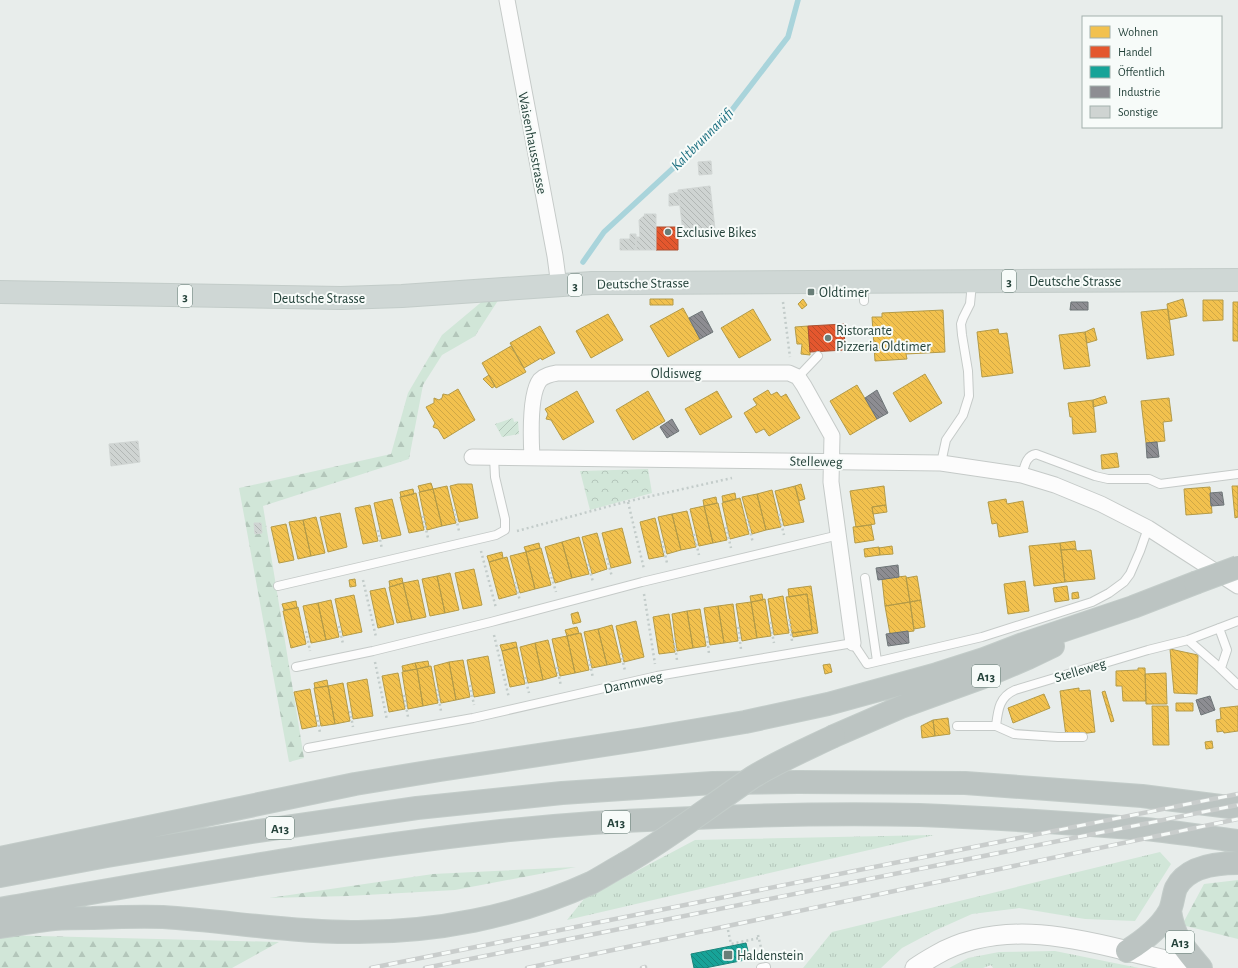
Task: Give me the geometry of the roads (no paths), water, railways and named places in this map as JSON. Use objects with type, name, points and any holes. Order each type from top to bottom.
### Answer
[{"type":"highway","name":"A13","points":[[0,858],[355,784],[745,722],[828,704],[984,659],[1023,644],[1133,607],[1238,567]]},
{"type":"highway","name":"A13","points":[[0,927],[54,919],[164,917],[307,930],[351,932],[426,928],[457,924],[526,907],[560,896],[592,882],[624,864],[662,841],[759,774],[801,751],[901,707],[981,678],[1028,658],[1133,607]]},
{"type":"highway","name":"A13","points":[[0,876],[107,856],[252,832],[417,808],[555,793],[713,783],[965,783],[1142,796],[1238,808]]},
{"type":"highway","name":"A13","points":[[0,909],[188,876],[354,850],[501,831],[574,824],[728,816],[825,814],[918,815],[1004,819],[1148,830],[1238,841]]},
{"type":"highway","name":"A13","points":[[1200,968],[1182,946],[1172,925],[1170,911],[1172,899],[1176,888],[1190,873],[1209,865],[1238,862]]},
{"type":"highway","name":"A13","points":[[1127,950],[1139,944],[1150,935],[1170,911]]},
{"type":"main road","name":"Deutsche Strasse","points":[[0,292],[341,298],[402,296],[592,283],[661,282],[864,291],[972,281],[1238,280]]},
{"type":"street","name":"Waisenhausstrasse","points":[[507,0],[558,273],[558,286]]},
{"type":"street","name":"Oldisweg","points":[[532,458],[532,406],[534,395],[536,387],[541,380],[549,375],[557,373],[794,375]]},
{"type":"street","points":[[794,375],[804,386],[832,436],[831,482],[853,643]]},
{"type":"street","name":"Stelleweg","points":[[472,457],[941,463],[1022,475],[1054,485],[1101,504],[1148,528],[1238,586]]},
{"type":"street","points":[[915,968],[945,950],[959,945],[984,938],[1004,935],[1033,934],[1051,935],[1090,941],[1200,968]]},
{"type":"lane","points":[[941,463],[946,440],[963,415],[969,396],[968,371],[962,335],[962,324],[963,318],[970,304],[972,281]]},
{"type":"lane","points":[[794,375],[818,356]]},
{"type":"lane","points":[[1022,475],[1028,458],[1031,455],[1036,454],[1095,476],[1108,479],[1149,479],[1160,484],[1238,474]]},
{"type":"lane","points":[[278,586],[496,535],[505,530],[505,519],[495,477],[494,457]]},
{"type":"lane","points":[[853,643],[867,664],[982,637],[1092,602],[1109,593],[1124,582],[1130,574],[1140,552],[1148,528]]},
{"type":"lane","points":[[296,667],[376,650],[524,614],[644,581],[839,535]]},
{"type":"lane","points":[[865,578],[877,661]]},
{"type":"lane","name":"Stelleweg","points":[[996,726],[998,711],[1004,698],[1009,692],[1148,650],[1188,640],[1238,621]]},
{"type":"lane","points":[[1219,628],[1227,650],[1221,668]]},
{"type":"lane","points":[[1188,640],[1221,668],[1238,686]]},
{"type":"lane","name":"Dammweg","points":[[308,748],[476,718],[657,676],[853,643]]},
{"type":"lane","points":[[957,726],[996,726],[1014,734],[1083,737]]},
{"type":"waterway","name":"Kaltbrunnarüfi","points":[[583,262],[604,232],[722,123],[788,37],[798,0]]},
{"type":"railway","points":[[371,968],[1238,794]]},
{"type":"railway","points":[[425,968],[1238,805]]},
{"type":"railway","points":[[527,968],[1238,819]]},
{"type":"place","name":"Exclusive Bikes","points":[[668,232]]},
{"type":"place","name":"Oldtimer","points":[[811,292]]},
{"type":"place","name":"Ristorante Pizzeria Oldtimer","points":[[828,338]]},
{"type":"place","name":"Haldenstein","points":[[728,955]]}]
